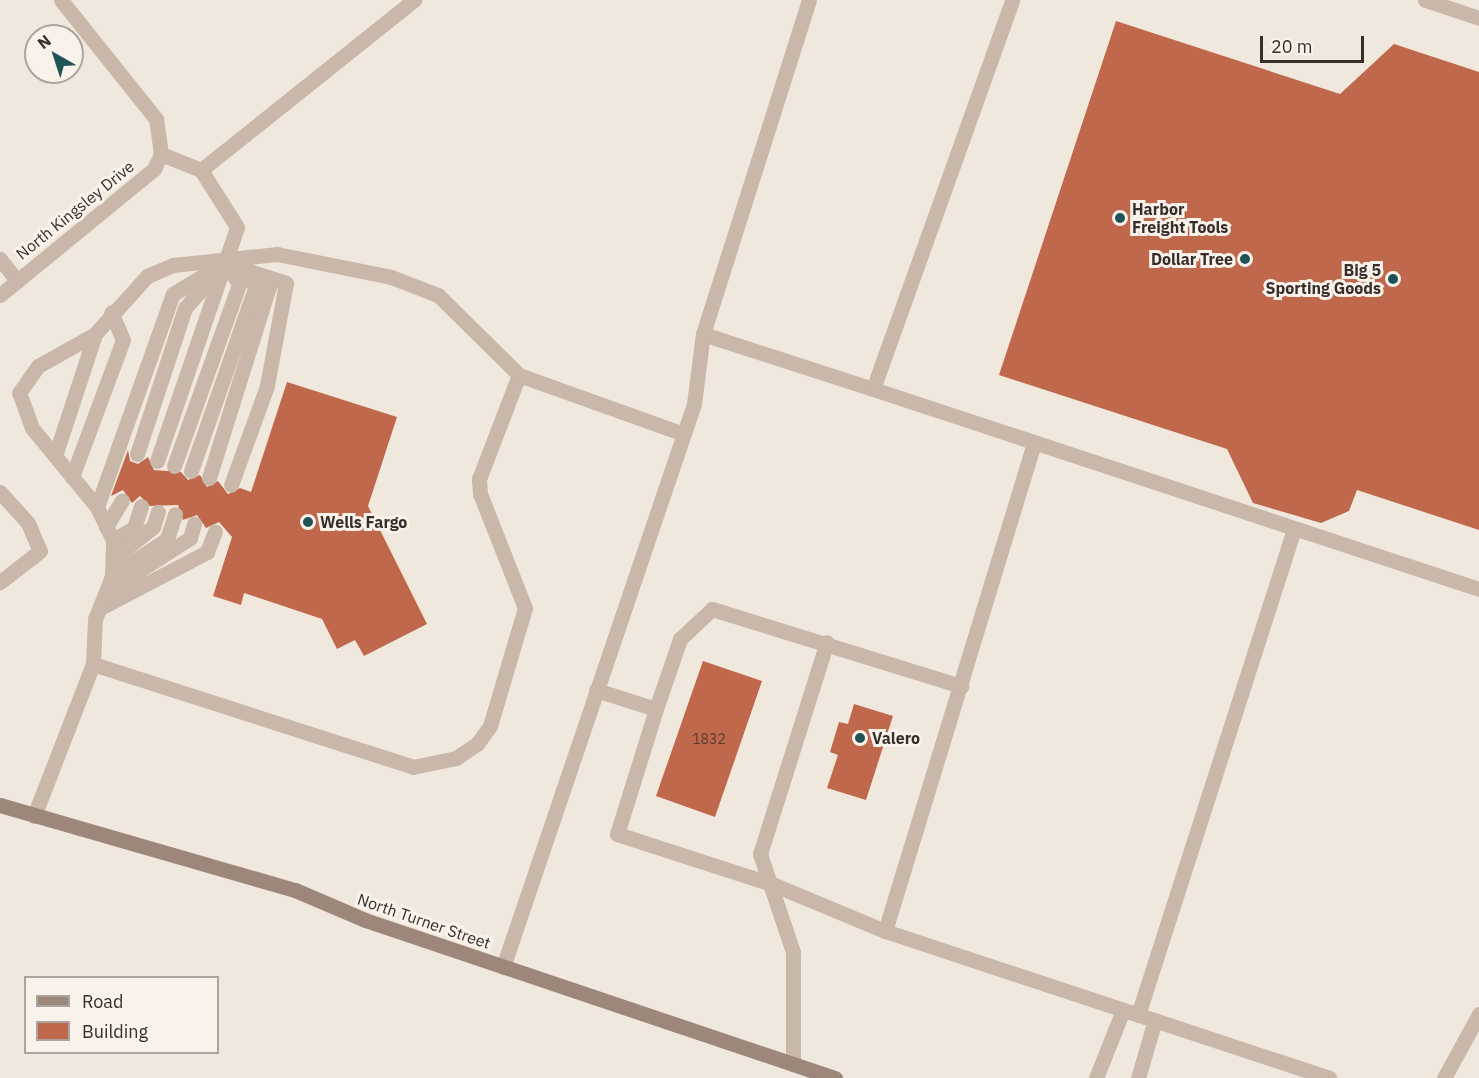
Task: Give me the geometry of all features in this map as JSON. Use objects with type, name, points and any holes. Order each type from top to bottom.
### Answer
[{"type":"main road","name":"North Turner Street","points":[[0,805],[296,891],[503,967],[835,1078]]},
{"type":"street","points":[[61,0],[156,119],[160,154],[201,170],[237,227],[158,460]]},
{"type":"street","points":[[201,170],[414,0]]},
{"type":"street","points":[[503,967],[694,404],[704,334],[809,0]]},
{"type":"street","points":[[873,389],[1012,0]]},
{"type":"street","points":[[1425,0],[1479,18]]},
{"type":"street","name":"North Kingsley Drive","points":[[0,295],[154,169],[160,154]]},
{"type":"street","points":[[55,456],[94,334],[111,312],[147,276],[173,265],[225,263],[277,254],[391,277],[438,295],[519,375],[684,434]]},
{"type":"street","points":[[0,259],[18,281]]},
{"type":"street","points":[[138,454],[185,308],[225,263]]},
{"type":"street","points":[[174,466],[239,284],[225,263]]},
{"type":"street","points":[[191,471],[256,285],[225,263]]},
{"type":"street","points":[[209,478],[270,287],[225,263]]},
{"type":"street","points":[[97,507],[173,294],[225,263],[286,283],[267,386],[231,485]]},
{"type":"street","points":[[72,477],[123,340],[111,312]]},
{"type":"street","points":[[34,816],[93,664],[100,608],[112,576],[112,559],[110,533],[97,507],[28,420],[19,393],[38,366],[94,334]]},
{"type":"street","points":[[704,334],[1479,589]]},
{"type":"street","points":[[93,664],[413,767],[456,758],[477,744],[490,726],[525,608],[480,494],[479,479],[519,375]]},
{"type":"street","points":[[885,931],[1034,442]]},
{"type":"street","points":[[0,492],[28,523],[40,551],[0,582]]},
{"type":"street","points":[[110,533],[122,500]]},
{"type":"street","points":[[110,533],[134,528],[141,506]]},
{"type":"street","points":[[112,559],[153,527],[158,512]]},
{"type":"street","points":[[112,576],[167,539],[175,514]]},
{"type":"street","points":[[106,592],[190,538],[194,524]]},
{"type":"street","points":[[1096,1078],[1131,1012],[1294,529]]},
{"type":"street","points":[[100,608],[207,552],[215,531]]},
{"type":"street","points":[[961,686],[826,642],[712,609],[680,639],[617,834],[772,884],[885,931],[1329,1078]]},
{"type":"street","points":[[793,1064],[793,952],[760,854],[826,642]]},
{"type":"street","points":[[596,690],[656,709]]},
{"type":"street","points":[[1444,1078],[1479,1014]]},
{"type":"street","points":[[1138,1078],[1155,1020]]},
{"type":"building","points":[[1116,21],[1340,94],[1394,44],[1479,72],[1479,530],[1357,490],[1349,511],[1321,523],[1253,503],[1227,449],[999,375]]},
{"type":"building","name":"Wells Fargo","points":[[287,382],[397,417],[368,506],[427,624],[364,656],[355,640],[337,649],[322,619],[244,593],[241,605],[213,596],[232,537],[219,522],[206,528],[197,515],[183,520],[178,505],[150,506],[140,496],[132,503],[123,490],[111,496],[128,450],[130,461],[138,464],[148,457],[154,470],[181,472],[188,480],[200,475],[207,487],[218,481],[228,494],[240,488],[251,492]]},
{"type":"building","points":[[703,661],[762,681],[715,817],[656,796]]},
{"type":"building","name":"Valero","points":[[854,704],[893,716],[866,800],[827,788],[838,755],[830,752],[839,722],[848,724]]},
{"type":"place","name":"Harbor Freight Tools","points":[[1120,218]]},
{"type":"place","name":"Dollar Tree","points":[[1245,259]]},
{"type":"place","name":"Big 5 Sporting Goods","points":[[1393,279]]},
{"type":"place","name":"Wells Fargo","points":[[308,522]]},
{"type":"place","name":"Valero","points":[[860,738]]}]
